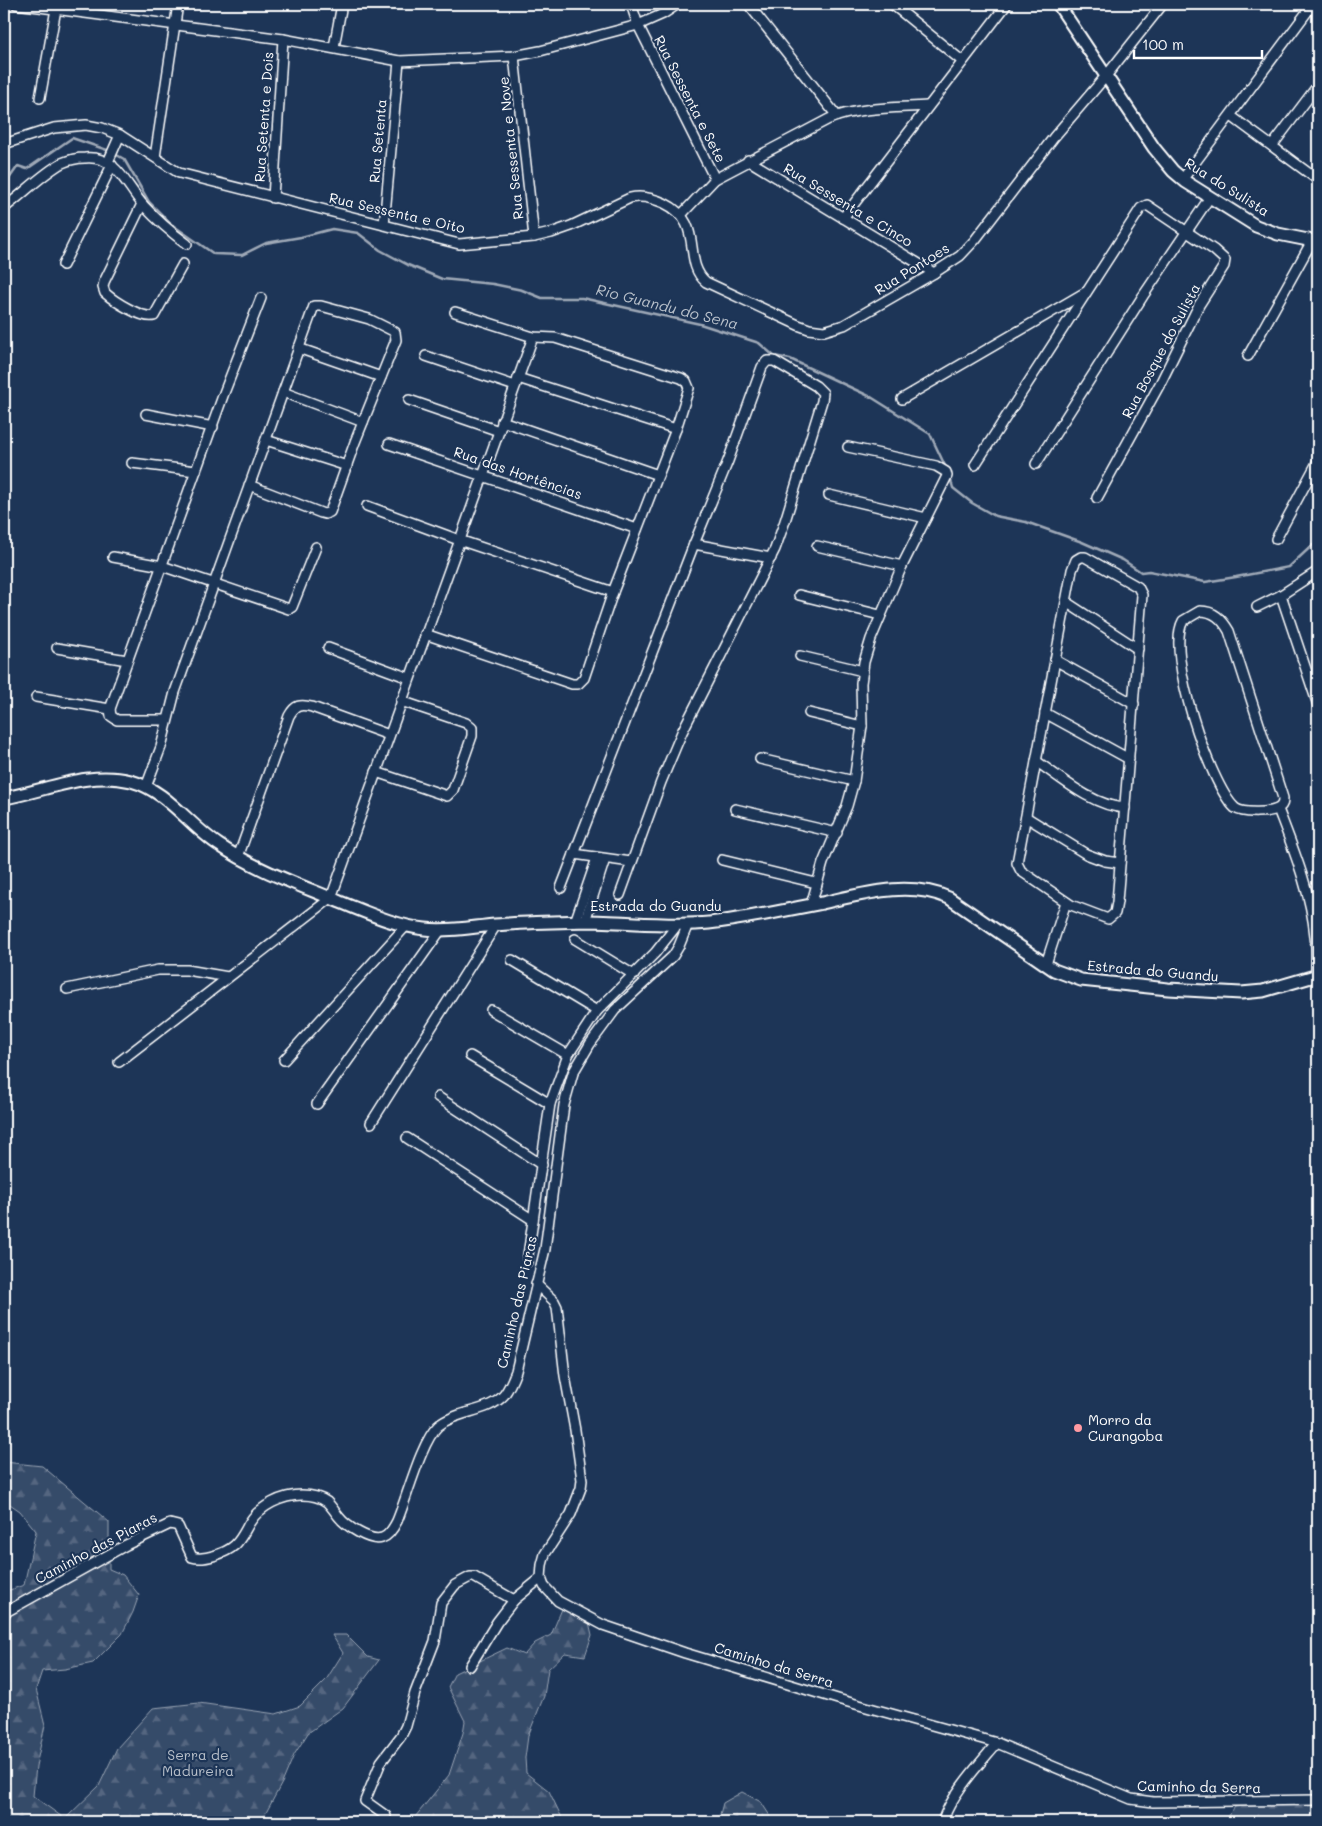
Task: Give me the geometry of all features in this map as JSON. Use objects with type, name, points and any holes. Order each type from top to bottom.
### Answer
[{"type":"street","points":[[16,4],[56,9],[71,7],[175,25],[334,47],[399,61],[514,56],[638,25],[663,14],[678,4]]},
{"type":"street","points":[[154,157],[178,4]]},
{"type":"street","points":[[334,47],[342,4]]},
{"type":"street","name":"Rua Sessenta e Sete","points":[[631,4],[638,25],[715,179]]},
{"type":"street","points":[[748,4],[837,116]]},
{"type":"street","points":[[892,4],[962,61]]},
{"type":"street","points":[[843,218],[1007,4]]},
{"type":"street","name":"Rua do Sulista","points":[[1058,4],[1154,148],[1182,180],[1256,226],[1278,234],[1315,242]]},
{"type":"street","name":"Rua Pontoes","points":[[681,215],[687,223],[695,265],[702,279],[809,329],[824,331],[844,324],[934,273],[960,256],[975,240],[1054,137],[1106,76],[1163,4]]},
{"type":"street","points":[[1182,180],[1313,4]]},
{"type":"street","points":[[40,98],[56,9]]},
{"type":"street","name":"Rua Setenta e Dois","points":[[273,198],[283,39]]},
{"type":"street","name":"Rua Sessenta e Nove","points":[[514,56],[534,237]]},
{"type":"street","name":"Rua Setenta","points":[[384,224],[399,61]]},
{"type":"street","points":[[1272,146],[1318,84]]},
{"type":"street","points":[[681,215],[715,179],[748,160],[837,116],[885,108],[927,106]]},
{"type":"street","points":[[1231,116],[1318,180]]},
{"type":"street","name":"Rua Sessenta e Oito","points":[[4,144],[54,128],[86,125],[102,128],[179,173],[459,244],[534,237],[571,226],[636,196],[660,200],[681,215]]},
{"type":"street","points":[[63,265],[119,138]]},
{"type":"street","points":[[4,208],[60,164],[90,157],[110,161],[142,204],[187,244]]},
{"type":"street","name":"Rua Sessenta e Cinco","points":[[748,160],[934,273]]},
{"type":"street","points":[[1036,464],[1210,197]]},
{"type":"street","points":[[142,204],[104,282],[105,293],[139,314],[148,317],[154,316],[183,264]]},
{"type":"street","name":"Rua Bosque do Sulista","points":[[1088,291],[1143,206],[1152,207],[1225,260],[1224,266],[1202,300],[1161,382],[1097,498]]},
{"type":"street","points":[[1248,356],[1315,242]]},
{"type":"street","points":[[902,399],[1088,291]]},
{"type":"street","points":[[975,465],[1088,291]]},
{"type":"street","points":[[167,720],[117,720],[111,716],[110,709],[261,298]]},
{"type":"street","points":[[146,787],[161,747],[174,692],[298,348],[314,306],[318,305],[369,319],[390,328],[396,334],[396,340],[363,422],[333,508],[328,514],[249,485]]},
{"type":"street","points":[[425,634],[563,681],[578,684],[584,678],[613,592],[676,429],[689,388],[686,381],[681,378],[555,338],[533,337],[455,312]]},
{"type":"street","points":[[119,1062],[331,898],[533,337]]},
{"type":"street","points":[[298,348],[381,377]]},
{"type":"street","points":[[426,356],[676,429]]},
{"type":"street","points":[[561,888],[731,452],[762,367],[767,361],[774,361],[816,386],[823,393],[823,397],[785,521],[770,558],[682,732],[661,782],[620,895]]},
{"type":"street","points":[[283,392],[363,422]]},
{"type":"street","points":[[409,400],[499,431]]},
{"type":"street","points":[[146,414],[213,427]]},
{"type":"street","points":[[502,421],[658,475]]},
{"type":"street","points":[[266,440],[347,466]]},
{"type":"street","name":"Rua das Hortências","points":[[389,444],[637,529]]},
{"type":"street","points":[[811,905],[816,883],[837,833],[854,781],[862,726],[863,671],[871,639],[902,566],[947,476],[943,468],[848,447]]},
{"type":"street","points":[[1276,539],[1318,461]]},
{"type":"street","points":[[132,463],[196,471]]},
{"type":"street","points":[[829,495],[926,518]]},
{"type":"street","points":[[367,506],[459,540],[613,592]]},
{"type":"street","points":[[694,544],[770,558]]},
{"type":"street","points":[[817,546],[902,566]]},
{"type":"street","points":[[113,557],[162,566],[286,610],[291,609],[316,547]]},
{"type":"street","points":[[1081,557],[1085,557],[1138,587],[1142,595],[1117,902],[1115,913],[1108,919],[1066,902],[1019,868],[1017,863],[1066,602],[1072,570],[1076,560],[1081,557]]},
{"type":"street","points":[[1257,607],[1318,571]]},
{"type":"street","points":[[799,595],[880,615]]},
{"type":"street","points":[[1280,595],[1318,704]]},
{"type":"street","points":[[1066,602],[1138,648]]},
{"type":"street","points":[[1200,611],[1209,611],[1218,616],[1229,631],[1283,798],[1282,805],[1278,809],[1249,813],[1240,811],[1223,793],[1215,776],[1195,725],[1184,685],[1178,637],[1183,621],[1200,611]]},
{"type":"street","points":[[56,648],[127,660]]},
{"type":"street","points":[[328,648],[409,678]]},
{"type":"street","points":[[800,656],[863,671]]},
{"type":"street","points":[[1055,660],[1134,704]]},
{"type":"street","points":[[36,697],[110,709]]},
{"type":"street","points":[[376,772],[444,796],[450,795],[472,736],[472,728],[466,723],[401,701]]},
{"type":"street","points":[[238,857],[289,716],[295,707],[302,705],[312,707],[389,735]]},
{"type":"street","points":[[1045,713],[1129,759]]},
{"type":"street","points":[[809,714],[862,726]]},
{"type":"street","points":[[760,759],[854,781]]},
{"type":"street","points":[[1036,762],[1099,802],[1112,807],[1125,808]]},
{"type":"street","name":"Estrada do Guandu","points":[[4,798],[98,778],[131,782],[156,792],[216,843],[238,857],[312,891],[360,910],[406,926],[440,931],[496,925],[580,922],[683,924],[740,919],[899,889],[932,892],[954,901],[1046,964],[1059,972],[1081,980],[1168,990],[1225,992],[1263,991],[1317,975]]},
{"type":"street","points":[[736,809],[837,833]]},
{"type":"street","points":[[1278,809],[1301,871],[1310,903],[1316,937],[1317,975]]},
{"type":"street","points":[[1026,817],[1086,854],[1105,862],[1120,863]]},
{"type":"street","points":[[574,854],[631,862]]},
{"type":"street","points":[[580,922],[601,859]]},
{"type":"street","points":[[722,860],[816,883]]},
{"type":"street","points":[[1046,964],[1066,902]]},
{"type":"street","points":[[527,1262],[550,1104],[568,1055],[597,1011],[683,924]]},
{"type":"street","name":"Caminho das Piaras","points":[[4,1613],[126,1545],[170,1524],[178,1526],[192,1557],[202,1558],[221,1553],[235,1545],[258,1512],[272,1502],[300,1494],[316,1496],[325,1501],[340,1518],[362,1534],[374,1538],[383,1538],[392,1530],[424,1450],[433,1433],[452,1417],[494,1402],[503,1396],[509,1386],[516,1371],[546,1249],[564,1105],[573,1073],[590,1044],[615,1010],[673,956],[679,946],[683,924]]},
{"type":"street","points":[[371,1123],[496,925]]},
{"type":"street","points":[[284,1060],[406,926]]},
{"type":"street","points":[[317,1104],[440,931]]},
{"type":"street","points":[[575,939],[634,975]]},
{"type":"street","points":[[512,960],[597,1011]]},
{"type":"street","points":[[67,989],[158,970],[187,970],[228,977]]},
{"type":"street","points":[[491,1010],[568,1055]]},
{"type":"street","points":[[470,1056],[550,1104]]},
{"type":"street","points":[[438,1097],[542,1165]]},
{"type":"street","points":[[407,1138],[533,1220]]},
{"type":"street","points":[[470,1666],[497,1622],[514,1600],[541,1578],[545,1554],[571,1514],[581,1488],[582,1480],[565,1376],[557,1307],[554,1301],[536,1284]]},
{"type":"street","points":[[386,1816],[365,1801],[381,1762],[401,1736],[406,1726],[415,1693],[435,1641],[440,1603],[455,1585],[470,1577],[482,1580],[514,1600]]},
{"type":"street","name":"Caminho da Serra","points":[[541,1578],[549,1593],[558,1601],[603,1625],[685,1653],[841,1700],[997,1743],[1131,1799],[1153,1802],[1318,1800]]},
{"type":"street","points":[[942,1822],[946,1812],[961,1789],[997,1743]]},
{"type":"green space","name":"Serra de Madureira","points":[[4,1462],[42,1466],[109,1522],[109,1569],[123,1575],[139,1595],[122,1634],[93,1663],[65,1669],[42,1671],[36,1689],[45,1725],[36,1766],[33,1796],[65,1819],[99,1786],[117,1748],[153,1708],[199,1703],[276,1714],[300,1706],[326,1680],[343,1653],[332,1635],[346,1635],[368,1657],[379,1660],[343,1708],[308,1733],[294,1755],[283,1781],[261,1822],[4,1822],[4,1592],[24,1585],[36,1531],[20,1511],[4,1500]]},
{"type":"green space","points":[[562,1609],[589,1622],[592,1635],[585,1656],[565,1653],[548,1669],[544,1696],[528,1736],[525,1758],[526,1773],[549,1791],[562,1818],[560,1822],[411,1822],[449,1775],[463,1733],[465,1721],[448,1687],[455,1673],[507,1648],[524,1655],[535,1643],[551,1635]]},
{"type":"green space","points":[[742,1792],[761,1802],[774,1822],[718,1822],[723,1803]]},
{"type":"green space","points":[[1272,1803],[1318,1804],[1318,1822],[1227,1822],[1226,1818],[1235,1807]]},
{"type":"waterway","name":"Rio Guandu do Sena","points":[[4,186],[18,166],[27,169],[72,138],[110,151]]},
{"type":"waterway","name":"Rio Guandu do Sena","points":[[115,154],[124,159],[149,202],[171,224],[214,254],[242,255],[266,243],[332,229],[358,233],[380,250],[408,265],[442,279],[493,284],[522,290],[542,298],[582,298],[700,324],[759,343],[774,356],[790,359],[871,397],[930,434],[947,470]]},
{"type":"waterway","name":"Rio Guandu do Sena","points":[[950,477],[953,488],[972,503],[995,516],[1026,522],[1082,542],[1123,560],[1141,572],[1149,571],[1205,582],[1236,577],[1289,567],[1318,540]]},
{"type":"place","name":"Morro da Curangoba","points":[[1078,1428]]}]
